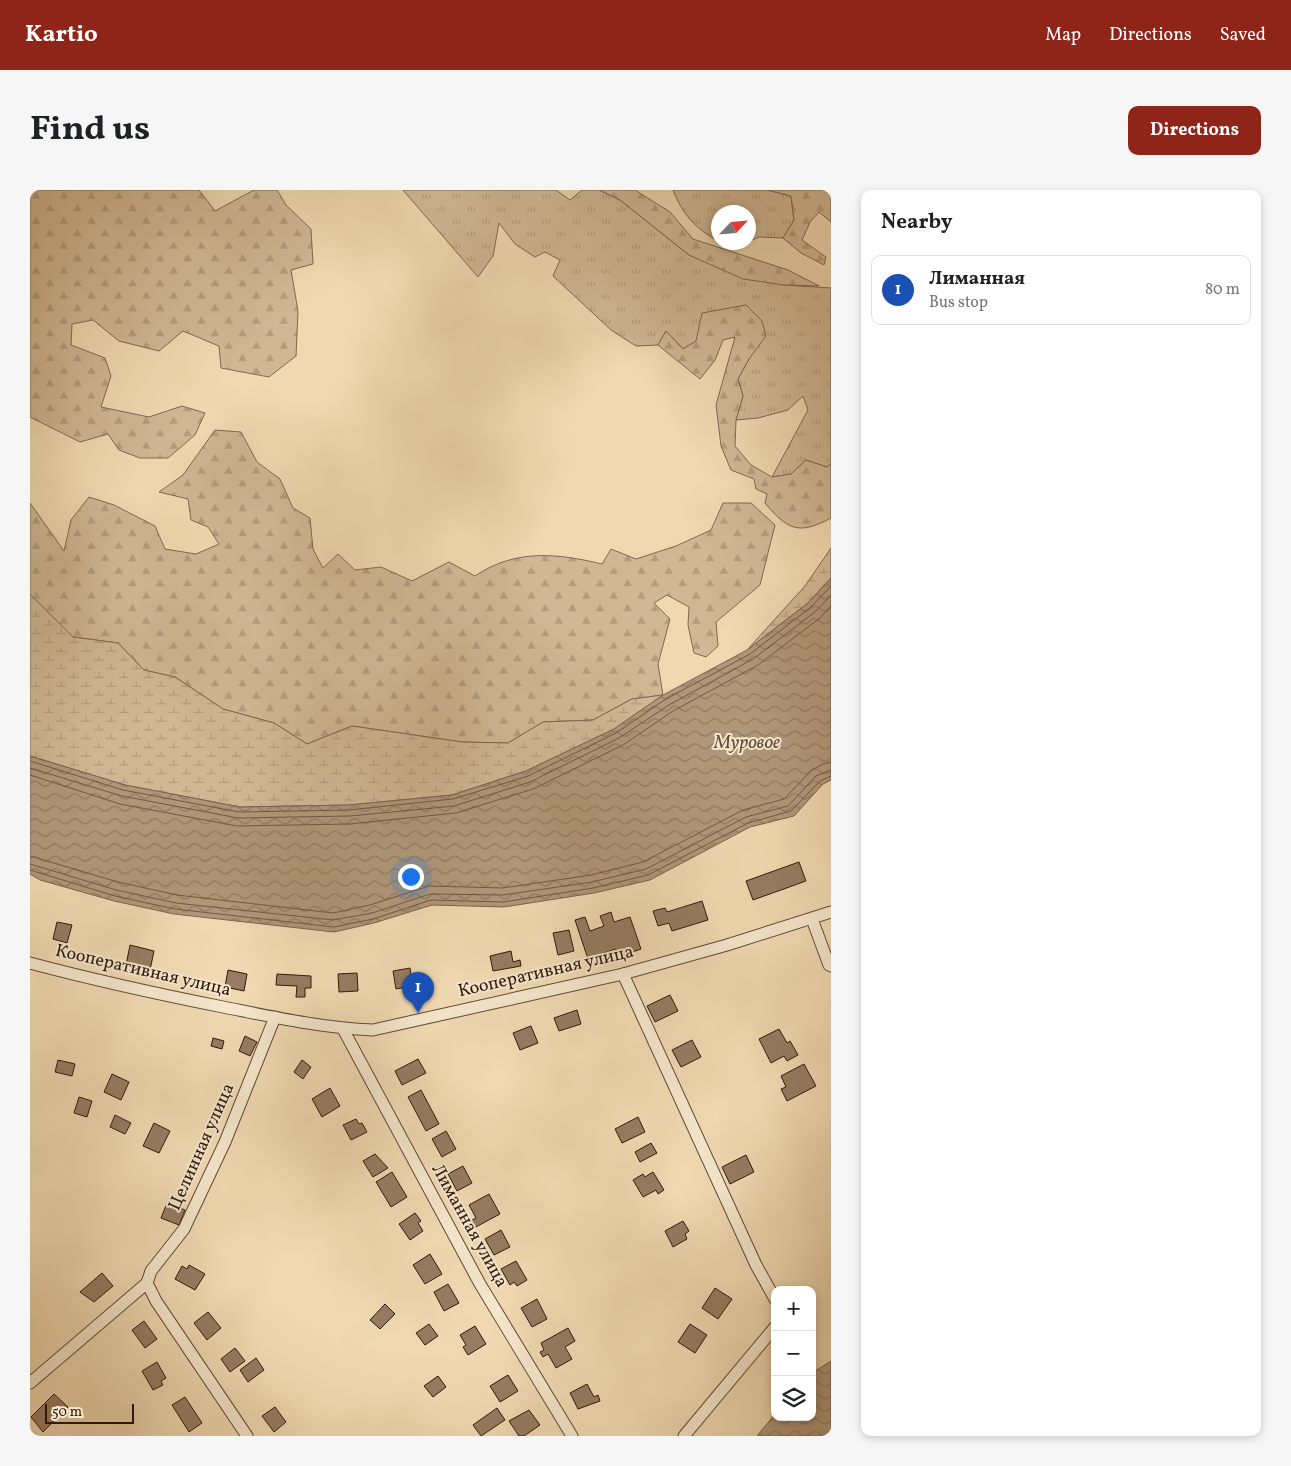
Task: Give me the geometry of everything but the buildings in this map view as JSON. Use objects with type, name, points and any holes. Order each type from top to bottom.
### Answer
[{"type":"street","name":"Кооперативная улица","points":[[30,963],[105,983],[275,1017],[342,1029],[373,1030],[623,974],[831,912]]},
{"type":"street","points":[[812,919],[828,965],[831,966]]},
{"type":"street","points":[[623,974],[756,1264],[771,1292]]},
{"type":"street","name":"Целинная улица","points":[[30,1383],[148,1283],[150,1271],[184,1229],[225,1142],[275,1017]]},
{"type":"street","name":"Лиманная улица","points":[[342,1029],[480,1284],[572,1436]]},
{"type":"street","points":[[148,1283],[156,1301],[247,1436]]},
{"type":"street","points":[[684,1436],[771,1331]]},
{"type":"green space","points":[[30,190],[199,190],[215,211],[254,190],[277,190],[286,205],[311,229],[313,264],[291,270],[298,311],[296,356],[269,377],[221,368],[219,346],[183,331],[159,351],[119,341],[93,320],[72,324],[71,345],[105,358],[111,376],[101,407],[149,417],[182,406],[205,413],[195,435],[168,458],[140,458],[119,450],[108,434],[80,442],[30,417]]},
{"type":"green space","points":[[403,190],[556,190],[570,200],[582,190],[599,190],[620,200],[689,255],[784,285],[831,288],[831,464],[827,467],[806,460],[791,474],[772,477],[808,410],[803,396],[788,410],[758,418],[736,420],[743,396],[738,379],[749,359],[762,321],[696,341],[683,349],[666,331],[658,345],[636,346],[611,330],[553,276],[560,260],[545,252],[535,257],[515,244],[499,223],[493,256],[478,277]]},
{"type":"green space","points":[[599,190],[635,190],[670,212],[693,239],[711,245],[711,250],[727,250],[788,270],[819,286],[784,285],[743,279],[689,255],[620,200]]},
{"type":"green space","points":[[673,190],[767,190],[791,196],[794,220],[783,238],[756,238],[756,205],[711,205],[711,236],[696,226],[681,207]]},
{"type":"green space","points":[[767,190],[831,190],[831,222],[819,212],[810,222],[802,240],[826,257],[824,265],[801,253],[783,238],[794,220],[791,196]]},
{"type":"green space","points":[[746,305],[762,321],[766,336],[749,359],[738,379],[743,396],[736,420],[735,446],[751,465],[772,477],[791,474],[806,460],[827,467],[831,464],[831,518],[820,524],[801,528],[787,524],[765,503],[767,494],[756,489],[754,479],[731,470],[721,446],[716,405],[735,337],[723,340],[715,360],[700,379],[658,345],[666,331],[683,349],[696,341],[702,313]]},
{"type":"green space","points":[[215,430],[241,432],[257,462],[280,479],[293,508],[310,518],[313,549],[323,568],[338,554],[355,570],[381,567],[412,581],[449,562],[475,576],[490,567],[521,557],[568,557],[602,564],[611,549],[636,559],[676,546],[711,530],[723,503],[751,503],[775,525],[760,585],[716,622],[718,646],[706,657],[694,653],[688,625],[689,607],[667,595],[654,603],[670,619],[658,664],[663,695],[632,699],[593,720],[543,722],[508,743],[462,742],[352,726],[307,744],[274,723],[223,709],[175,677],[144,670],[118,643],[73,637],[30,594],[30,503],[64,551],[71,520],[89,497],[114,505],[155,526],[165,549],[196,554],[219,544],[208,527],[191,520],[188,499],[159,492],[183,475]]},
{"type":"green space","points":[[831,548],[831,578],[808,603],[747,650],[805,586]]},
{"type":"green space","points":[[30,594],[73,637],[118,643],[144,670],[175,677],[223,709],[274,723],[307,744],[352,726],[462,742],[508,743],[543,722],[593,720],[632,699],[663,695],[614,729],[526,771],[452,795],[349,805],[240,807],[125,785],[30,756]]},
{"type":"water","name":"Муровое","points":[[831,578],[831,780],[823,784],[794,816],[750,827],[650,880],[594,893],[504,907],[432,905],[374,923],[334,932],[174,914],[114,901],[40,880],[30,874],[30,756],[125,785],[240,807],[349,805],[452,795],[526,771],[614,729],[663,695],[747,650],[808,603]]},
{"type":"water","points":[[831,1361],[831,1436],[757,1436],[771,1419],[771,1421],[816,1421],[816,1370]]},
{"type":"place","name":"Лиманная","points":[[418,1013]]}]
